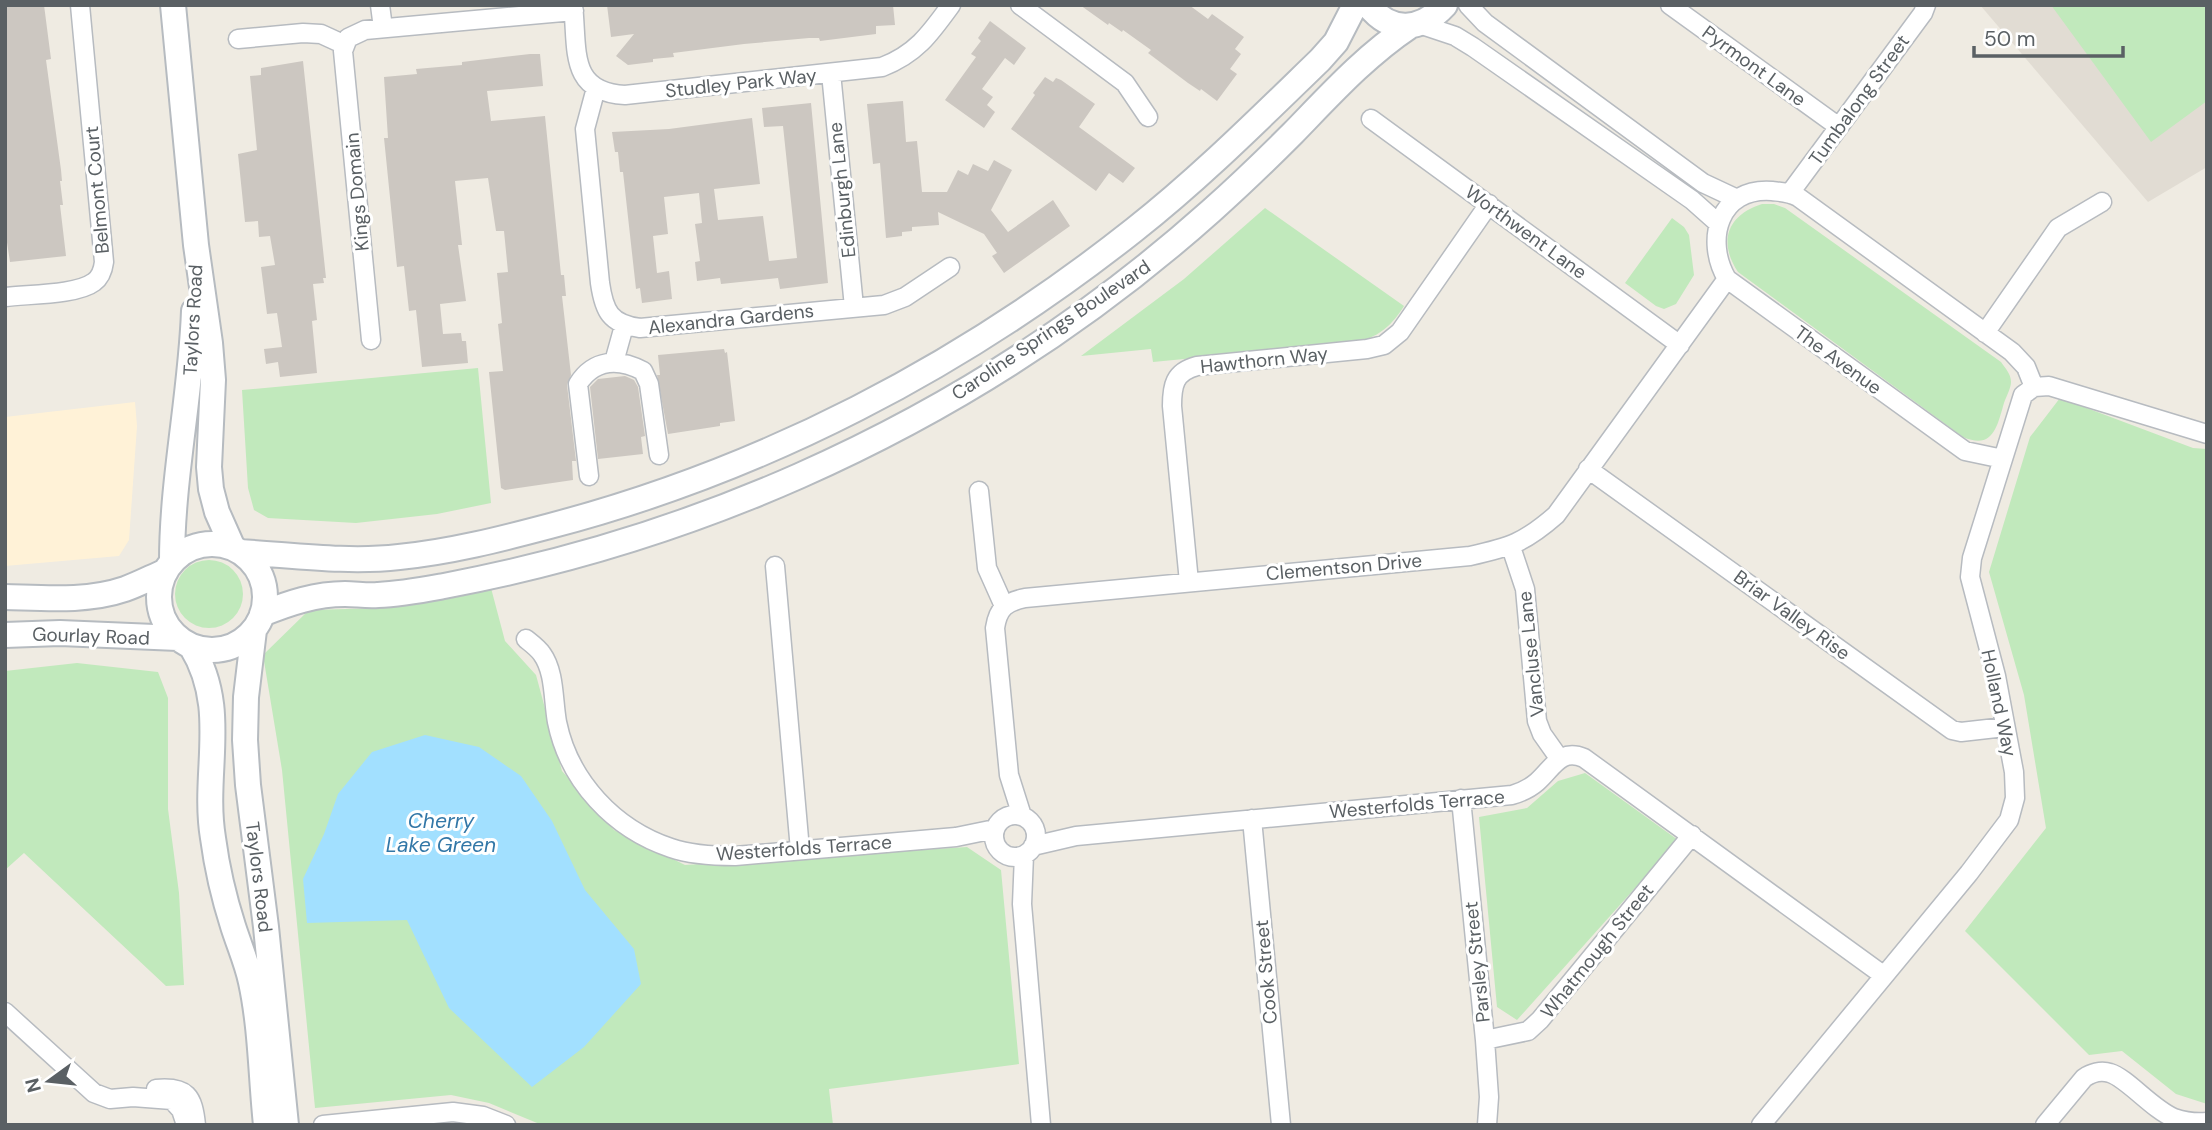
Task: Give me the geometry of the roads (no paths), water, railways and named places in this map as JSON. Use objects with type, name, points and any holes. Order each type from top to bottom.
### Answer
[{"type":"main road","name":"Taylors Road","points":[[173,5],[196,245],[213,380],[209,467],[211,489],[217,512],[236,550]]},
{"type":"main road","name":"Caroline Springs Boulevard","points":[[236,550],[322,558],[398,557],[517,534],[600,513],[662,493],[832,422],[955,356],[1057,287],[1134,230],[1187,187],[1320,60],[1336,42],[1355,5]]},
{"type":"main road","points":[[1368,5],[1385,20],[1397,25],[1415,25]]},
{"type":"main road","name":"Caroline Springs Boulevard","points":[[258,622],[299,600],[322,595],[375,596],[410,592],[494,576],[586,553],[721,508],[871,443],[1011,362],[1172,246],[1251,175],[1351,72],[1415,25],[1433,17],[1445,5]]},
{"type":"main road","name":"Taylors Road","points":[[169,566],[193,351],[196,245]]},
{"type":"main road","points":[[207,544],[236,550],[253,564],[262,579],[265,597],[258,622],[241,642],[225,649],[208,651],[184,642],[168,627],[159,599],[160,585],[169,566],[183,553],[207,544]]},
{"type":"main road","name":"Gourlay Road","points":[[5,597],[66,598],[103,594],[124,589],[169,566]]},
{"type":"main road","name":"Taylors Road","points":[[258,622],[246,697],[247,785],[266,927],[286,1125]]},
{"type":"main road","name":"Gourlay Road","points":[[5,635],[60,633],[184,642]]},
{"type":"main road","name":"Taylors Road","points":[[184,642],[206,676],[212,704],[214,737],[210,772],[211,822],[226,902],[253,994],[266,1125]]},
{"type":"street","name":"Belmont Court","points":[[5,296],[86,286],[99,277],[103,269],[80,5]]},
{"type":"street","points":[[380,5],[383,28]]},
{"type":"street","name":"Studley Park Way","points":[[596,89],[608,94],[625,95],[882,67],[901,60],[923,42],[951,5]]},
{"type":"street","points":[[1020,5],[1125,83],[1148,117]]},
{"type":"street","points":[[1468,5],[1485,23],[1703,183],[1735,198]]},
{"type":"street","name":"Pyrmont Lane","points":[[1670,5],[1839,127]]},
{"type":"street","name":"Tumbalong Street","points":[[1790,193],[1923,13],[1926,5]]},
{"type":"street","points":[[237,38],[321,34],[345,45],[348,38],[365,30],[573,8],[580,71],[586,82],[596,89]]},
{"type":"street","points":[[1415,25],[1455,36],[1473,47],[1692,200],[1719,224]]},
{"type":"street","name":"Kings Domain","points":[[345,45],[343,51],[371,340]]},
{"type":"street","name":"Edinburgh Lane","points":[[831,73],[854,307]]},
{"type":"street","name":"Alexandra Gardens","points":[[596,89],[585,129],[600,285],[603,304],[612,317],[624,326],[640,328],[884,304],[905,298],[950,267]]},
{"type":"street","name":"Worthwent Lane","points":[[1371,119],[1680,345]]},
{"type":"street","points":[[1727,279],[1715,249],[1719,224],[1727,208],[1735,198],[1750,192],[1790,193],[2012,352],[2026,367],[2034,387],[2049,386],[2207,433]]},
{"type":"street","points":[[1985,332],[2058,228],[2102,202]]},
{"type":"street","name":"Hawthorn Way","points":[[1189,582],[1172,406],[1172,387],[1177,377],[1189,368],[1197,366],[1384,345],[1400,332],[1489,204]]},
{"type":"street","name":"Clementson Drive","points":[[1004,606],[1025,598],[1470,555],[1511,547],[1536,532],[1556,515],[1727,279]]},
{"type":"street","name":"The Avenue","points":[[1727,279],[1965,452],[2003,459]]},
{"type":"street","points":[[614,362],[624,326]]},
{"type":"street","points":[[589,476],[578,384],[595,366],[614,362],[643,372],[649,384],[659,455]]},
{"type":"street","name":"Holland Way","points":[[1761,1125],[1969,873],[2009,820],[2015,797],[2014,772],[1996,676],[1970,577],[1972,558],[2023,395],[2034,387]]},
{"type":"street","name":"Briar Valley Rise","points":[[1588,468],[1952,730],[1961,732],[2005,727]]},
{"type":"street","points":[[979,491],[987,568],[1004,606],[997,617],[995,628],[1009,775],[1029,836],[1022,904],[1041,1125]]},
{"type":"street","name":"Vancluse Lane","points":[[1511,547],[1525,589],[1537,721],[1542,734],[1559,758]]},
{"type":"street","points":[[775,566],[800,850]]},
{"type":"street","name":"Westerfolds Terrace","points":[[526,639],[542,654],[551,682],[557,722],[575,769],[598,800],[616,818],[653,841],[673,849],[707,856],[735,856],[956,836],[1000,837]]},
{"type":"street","points":[[1559,758],[1575,755],[1584,758],[1883,975]]},
{"type":"street","name":"Westerfolds Terrace","points":[[1029,836],[1076,836],[1512,795],[1525,792],[1559,758]]},
{"type":"street","points":[[1009,775],[1000,837],[1022,904]]},
{"type":"street","name":"Parsley Street","points":[[1461,799],[1485,1040],[1489,1097],[1487,1125]]},
{"type":"street","points":[[1000,837],[1009,816],[1029,836]]},
{"type":"street","name":"Cook Street","points":[[1252,819],[1281,1125]]},
{"type":"street","name":"Whatmough Street","points":[[1485,1040],[1528,1031],[1537,1024],[1692,835]]},
{"type":"street","points":[[1000,837],[1018,857],[1029,836]]},
{"type":"street","points":[[5,1012],[94,1093],[110,1099],[133,1097],[172,1100],[181,1110],[186,1125]]},
{"type":"street","points":[[2045,1125],[2084,1078],[2101,1072],[2111,1073],[2174,1118],[2207,1122]]},
{"type":"street","points":[[133,1097],[148,1090],[166,1088],[182,1091],[192,1103],[196,1125]]},
{"type":"street","points":[[323,1125],[453,1112],[483,1116],[506,1125]]},
{"type":"water","name":"Cherry Lake Green","points":[[425,735],[479,747],[521,776],[552,821],[585,890],[634,949],[641,984],[584,1047],[532,1087],[449,1008],[407,920],[307,923],[303,879],[324,834],[338,794],[372,752]]}]
